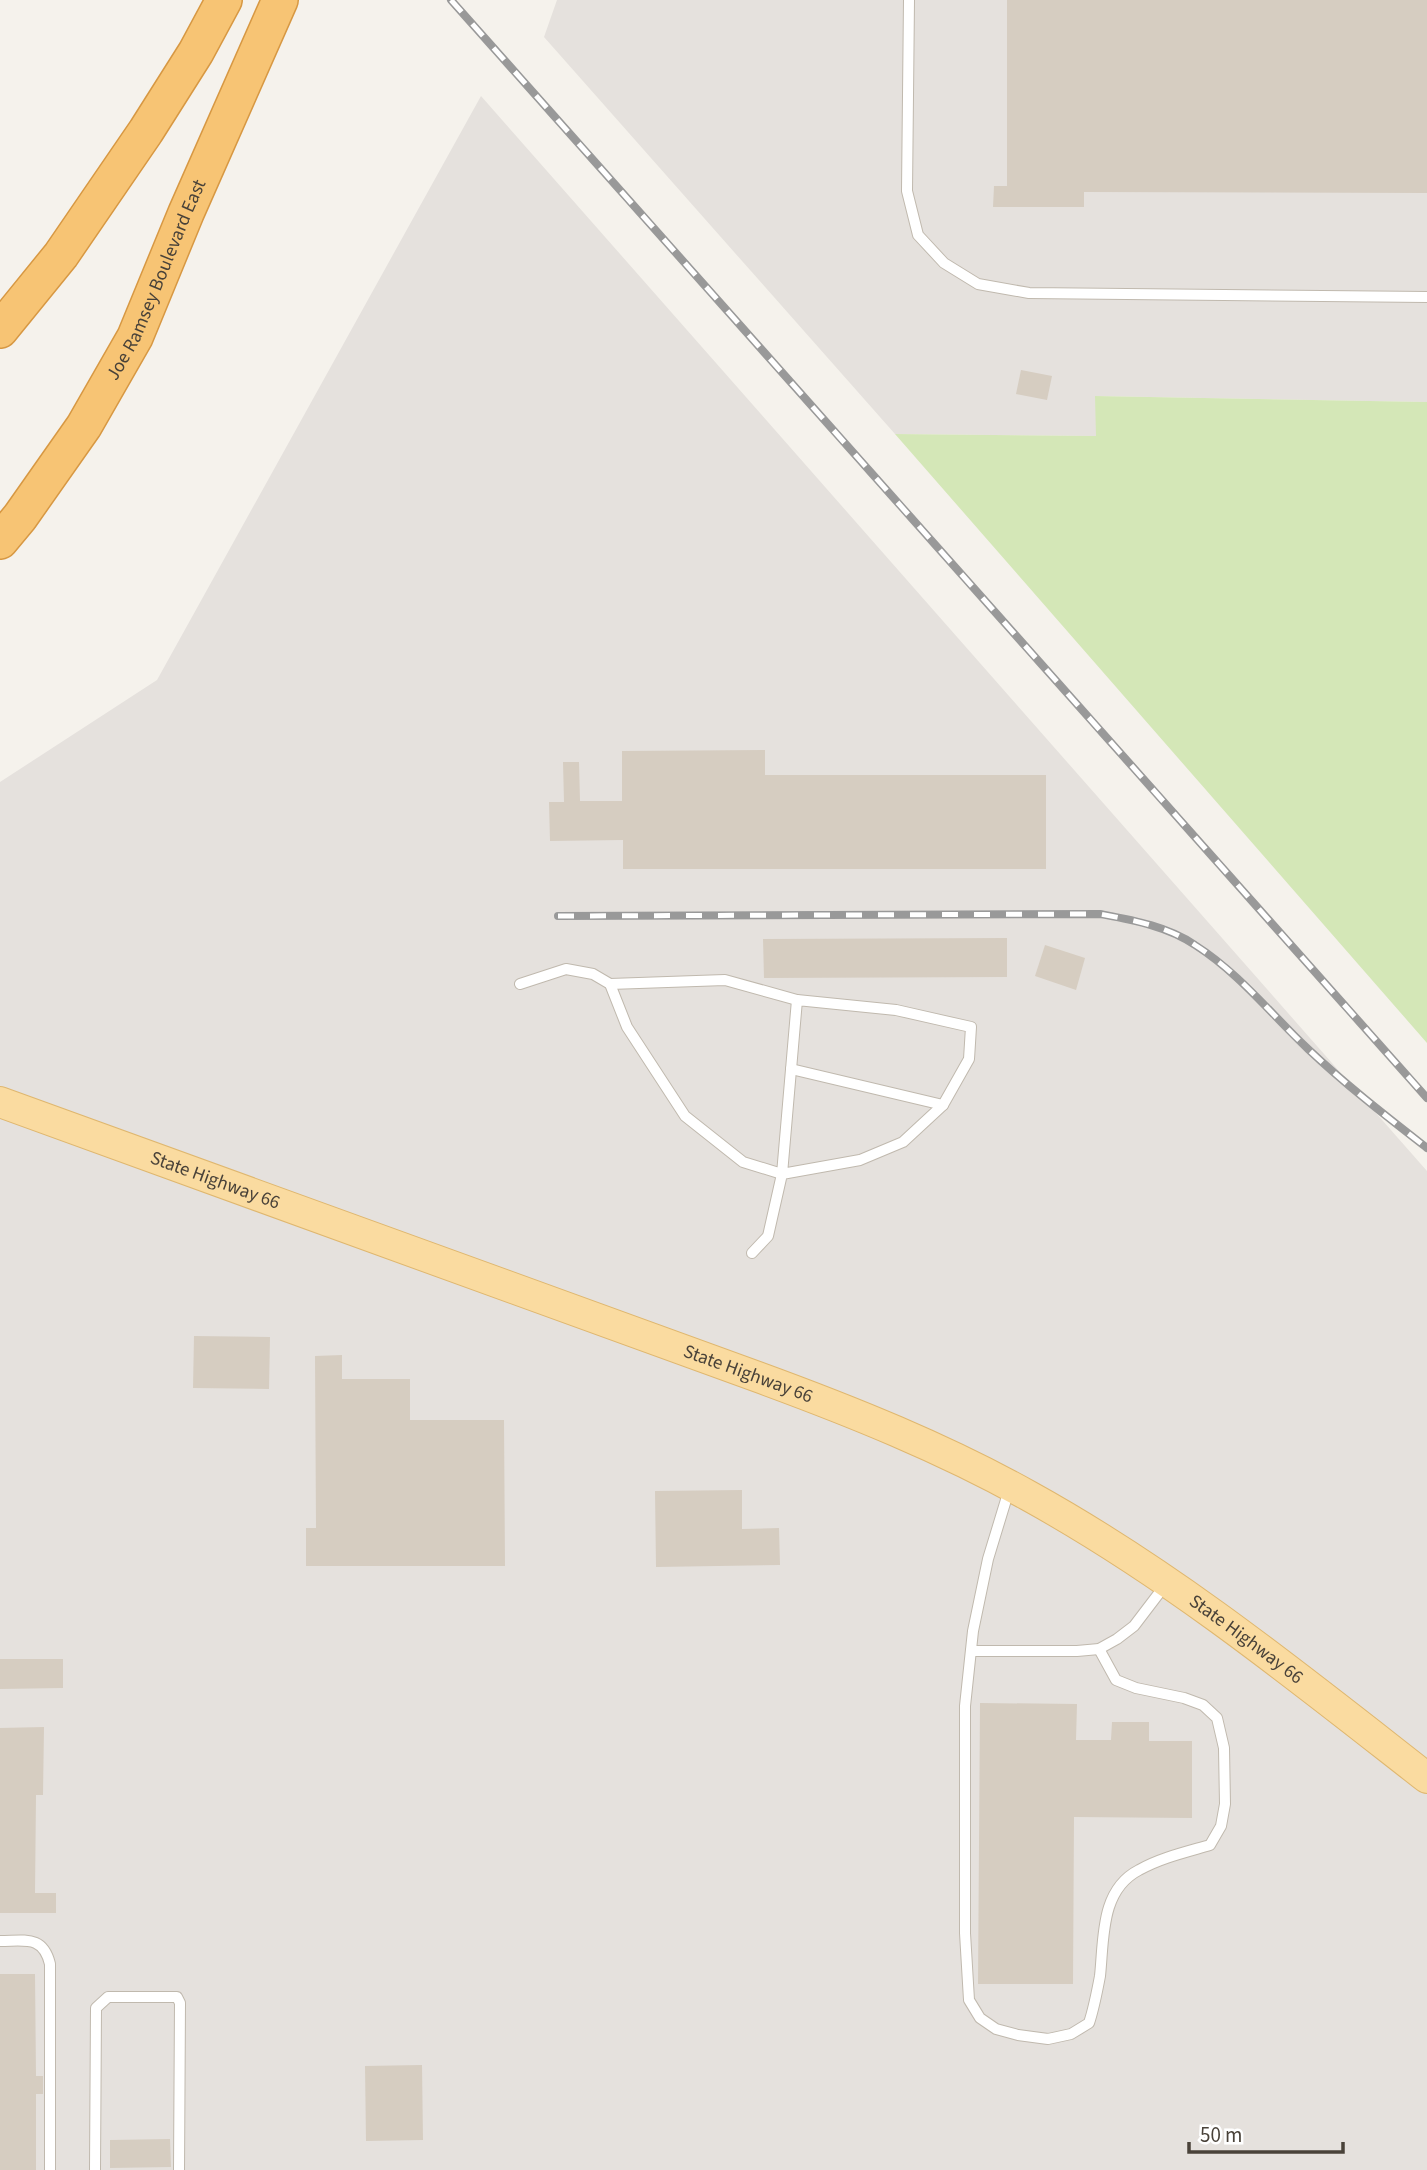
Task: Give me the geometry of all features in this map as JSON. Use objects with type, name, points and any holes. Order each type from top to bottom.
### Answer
[{"type":"highway","points":[[0,330],[61,255],[146,131],[196,52],[224,0]]},
{"type":"highway","name":"Joe Ramsey Boulevard East","points":[[0,541],[20,517],[84,425],[135,337],[186,213],[280,0]]},
{"type":"main road","name":"State Highway 66","points":[[0,1102],[434,1258],[833,1405],[908,1436],[1010,1486],[1167,1582],[1254,1643],[1427,1778]]},
{"type":"lane","points":[[909,0],[908,191],[918,235],[944,263],[978,284],[1030,293],[1427,297]]},
{"type":"lane","points":[[520,984],[566,969],[593,974],[610,984],[725,980],[797,1000],[896,1010],[971,1027],[969,1059],[943,1105],[903,1142],[860,1160],[782,1174],[743,1162],[685,1116],[628,1027],[610,984]]},
{"type":"lane","points":[[752,1254],[768,1236],[782,1174],[797,1000]]},
{"type":"lane","points":[[791,1069],[943,1105]]},
{"type":"lane","points":[[1010,1486],[988,1559],[973,1631],[965,1706],[965,1933],[969,2000],[980,2018],[996,2029],[1048,2039],[1071,2034],[1089,2023],[1099,1977],[1105,1920],[1116,1889],[1137,1871],[1172,1856],[1210,1845],[1221,1826],[1225,1804],[1224,1748],[1217,1718],[1203,1706],[1184,1698],[1136,1688],[1116,1679],[1099,1649]]},
{"type":"lane","points":[[971,1651],[1099,1649],[1135,1626],[1167,1582]]},
{"type":"lane","points":[[0,1941],[36,1941],[47,1950],[50,1964],[50,2170]]},
{"type":"lane","points":[[95,2170],[96,2008],[108,1997],[177,1997],[180,2003],[179,2170]]},
{"type":"shaded area","points":[[557,0],[1427,0],[1427,402],[1096,396],[1096,436],[895,434],[544,37]]},
{"type":"shaded area","points":[[481,96],[1427,1171],[1427,2170],[0,2170],[0,782],[157,680]]},
{"type":"green space","points":[[1095,396],[1427,402],[1427,1043],[895,434],[1096,436]]},
{"type":"building","points":[[1007,0],[1427,0],[1427,193],[1084,192],[1084,207],[993,207],[994,186],[1007,186]]},
{"type":"building","points":[[1021,370],[1052,376],[1047,400],[1016,394]]},
{"type":"building","points":[[765,750],[765,775],[1046,775],[1046,869],[623,869],[623,840],[550,841],[549,802],[564,802],[563,762],[579,762],[580,801],[622,801],[622,751]]},
{"type":"building","points":[[1007,938],[1007,977],[764,978],[763,939]]},
{"type":"building","points":[[1045,945],[1085,958],[1076,990],[1035,976]]},
{"type":"building","points":[[194,1336],[270,1337],[269,1389],[193,1388]]},
{"type":"building","points":[[342,1355],[342,1379],[410,1379],[410,1420],[504,1420],[505,1566],[306,1566],[306,1528],[316,1528],[315,1356]]},
{"type":"building","points":[[742,1490],[742,1529],[779,1528],[780,1565],[656,1567],[655,1491]]},
{"type":"building","points":[[0,1659],[63,1659],[63,1688],[0,1689]]},
{"type":"building","points":[[980,1703],[1077,1704],[1076,1740],[1111,1740],[1112,1722],[1149,1722],[1149,1741],[1192,1741],[1192,1818],[1074,1817],[1073,1984],[978,1984]]},
{"type":"building","points":[[44,1727],[43,1795],[36,1795],[35,1893],[56,1893],[56,1913],[0,1913],[0,1728]]},
{"type":"building","points":[[0,1974],[35,1974],[36,2076],[43,2076],[43,2094],[36,2094],[36,2170],[0,2170]]},
{"type":"building","points":[[422,2065],[423,2140],[366,2141],[365,2066]]},
{"type":"building","points":[[170,2139],[171,2167],[110,2168],[110,2140]]},
{"type":"railway","points":[[451,0],[1427,1098]]},
{"type":"railway","points":[[558,916],[1100,914],[1149,925],[1184,938],[1226,968],[1322,1062],[1427,1148]]}]
